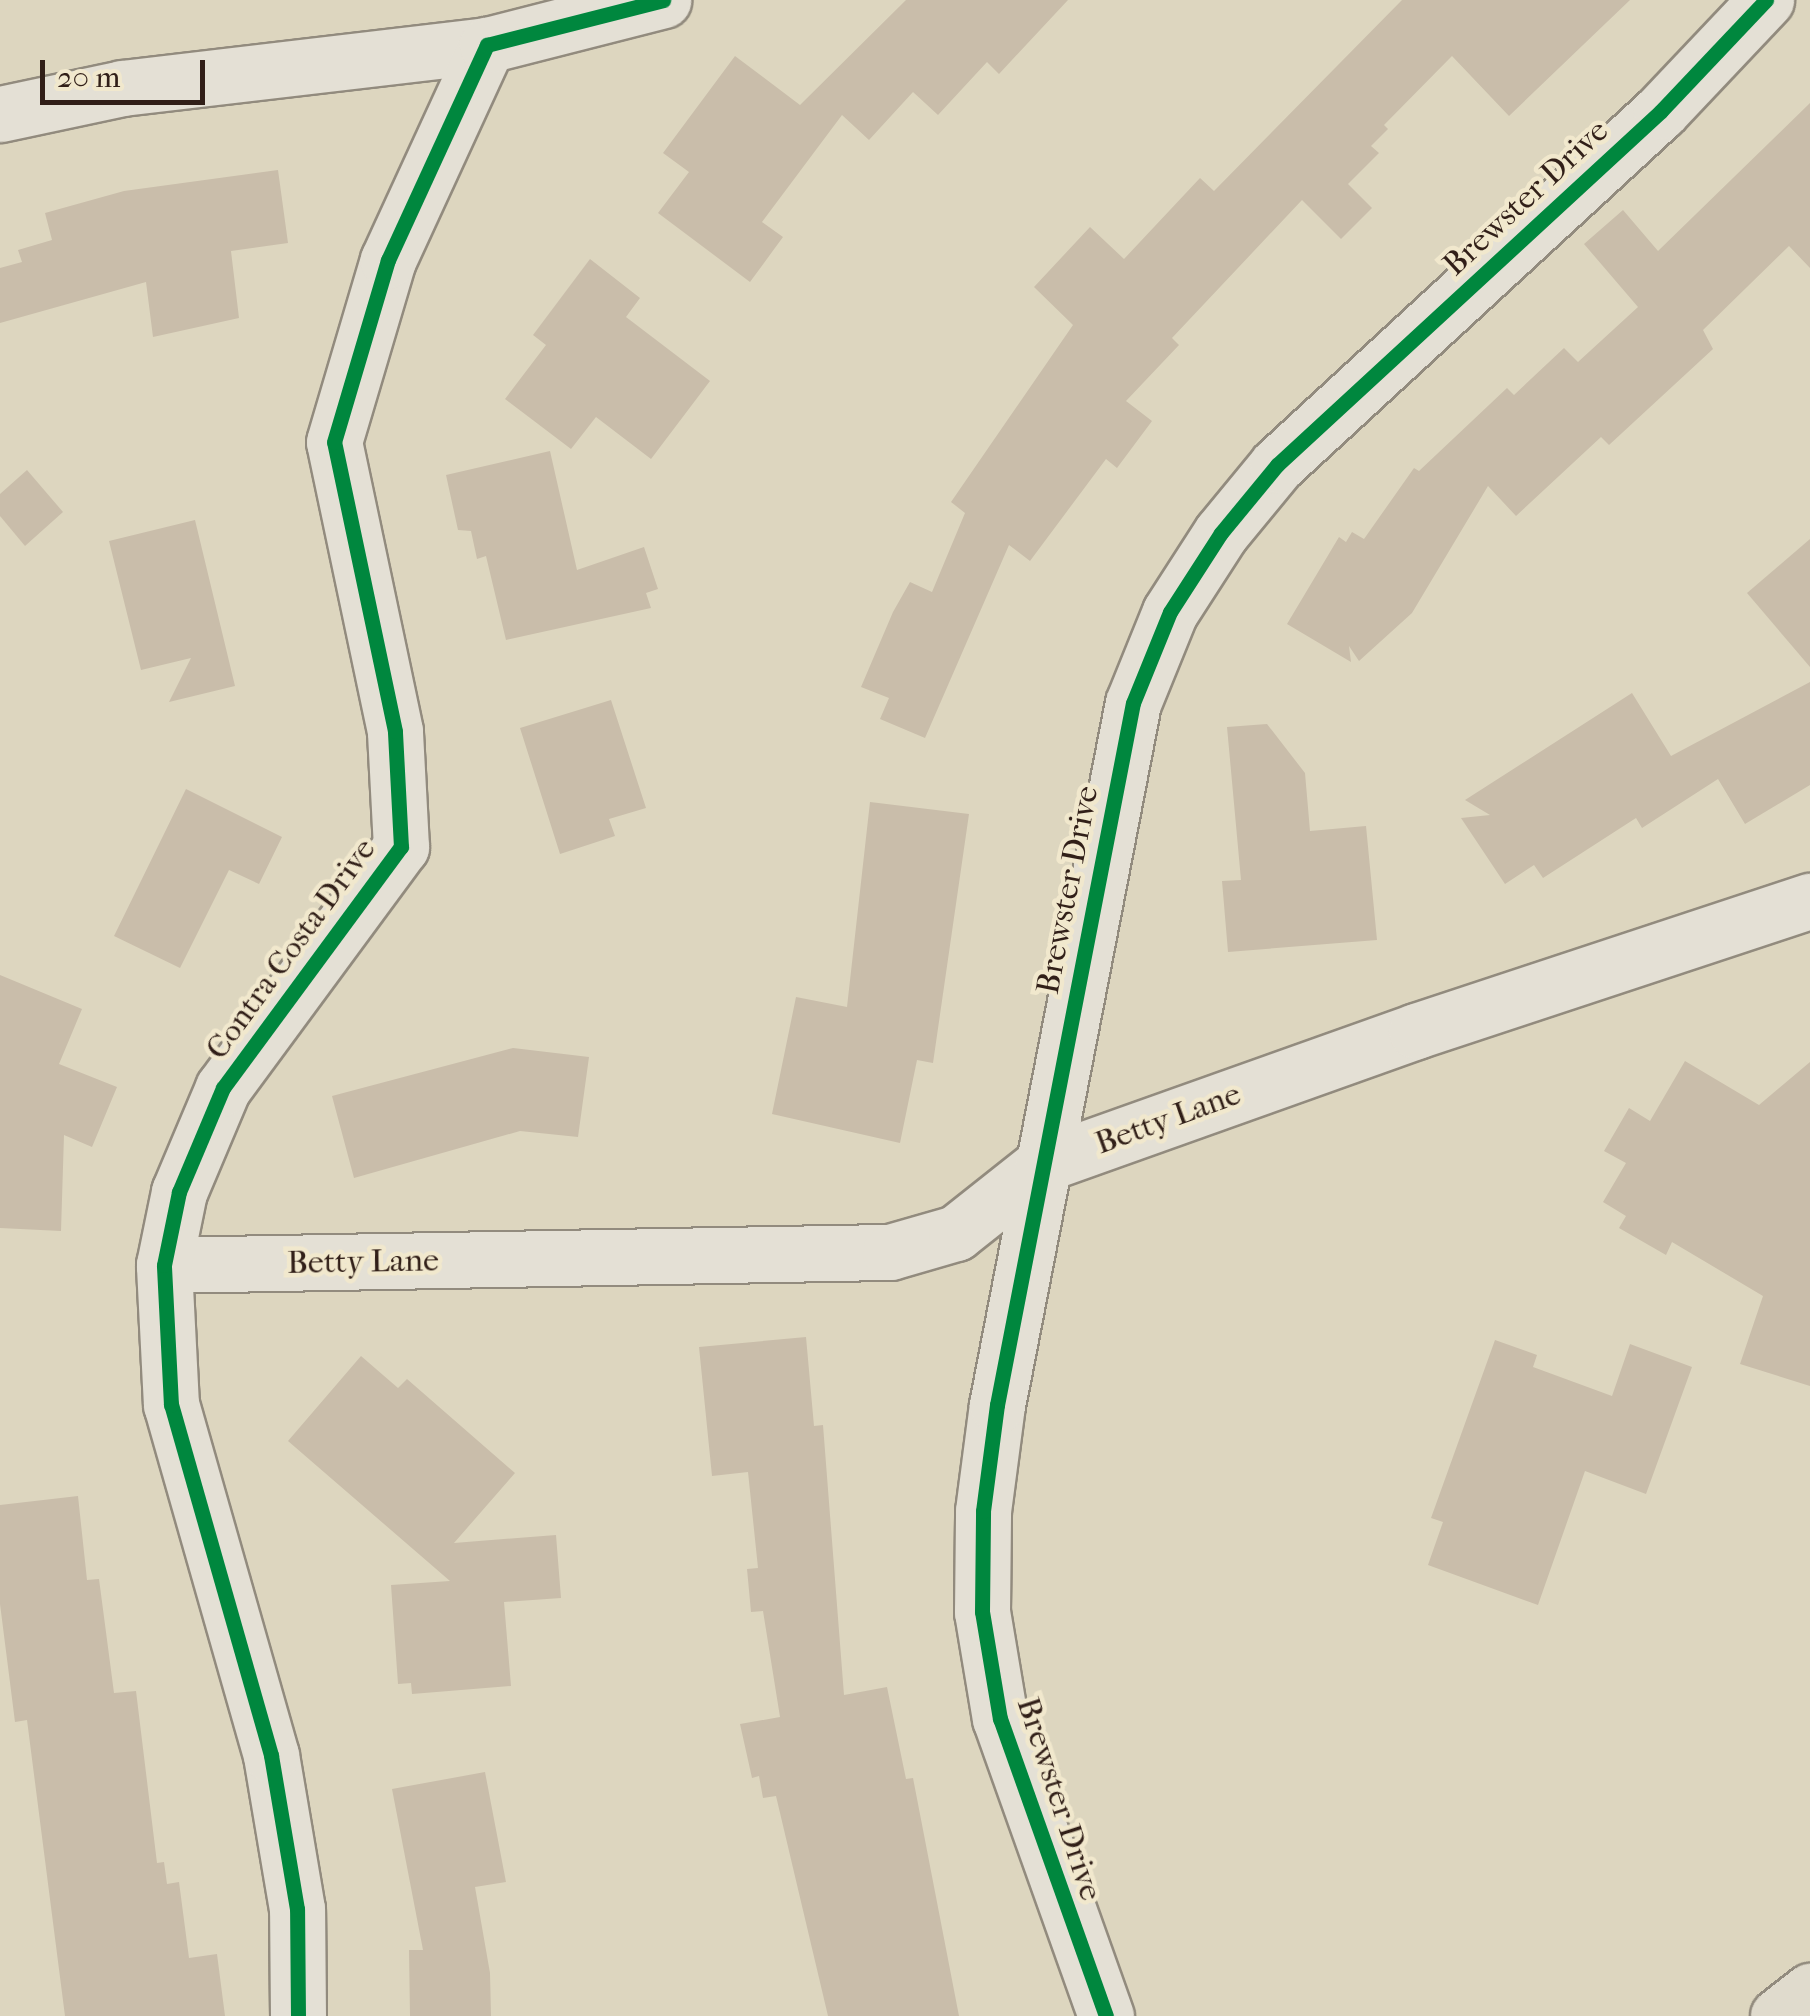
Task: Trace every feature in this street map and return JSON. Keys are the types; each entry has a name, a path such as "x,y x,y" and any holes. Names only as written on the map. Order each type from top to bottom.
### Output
{"main road":[{"path":"1778,2016 1810,1990"}],"street":[{"path":"0,114 122,88 487,45 663,0"},
{"name":"Brewster Drive","path":"1106,2016 1000,1719 982,1612 984,1511 997,1405 1134,703 1170,612 1278,464 1662,111 1766,0"},
{"name":"Contra Costa Drive","path":"298,2016 297,1909 271,1755 171,1405 164,1265 179,1192 223,1088 401,847 395,730 334,442 388,260 487,45"},
{"name":"Betty Lane","path":"164,1265 890,1252 956,1233 1043,1164 1416,1031 1810,901"}],"building":[{"path":"906,0 1068,0 999,74 987,62 938,115 913,92 869,140 842,115 762,222 783,237 750,282 658,213 689,172 663,153 735,56 800,105"},
{"path":"1402,0 1630,0 1509,116 1452,56 1384,125 1388,129 1371,146 1379,153 1348,184 1372,208 1341,239 1302,200 1172,338 1179,345 1126,401 1152,421 1117,468 1106,459 1030,561 1009,545 925,738 880,719 889,698 861,687 893,612 910,582 932,592 965,513 951,502 1073,325 1034,287 1090,227 1124,259 1200,178 1214,191"},
{"path":"1810,103 1810,268 1789,246 1703,330 1713,349 1609,445 1601,437 1516,516 1488,486 1412,613 1359,661 1349,646 1351,662 1287,624 1339,537 1346,542 1352,532 1364,539 1414,468 1419,471 1507,388 1514,395 1564,348 1578,362 1638,307 1584,244 1623,210 1658,251"},
{"path":"278,170 288,243 231,251 239,318 153,337 146,282 0,323 0,268 22,262 18,250 52,240 45,213 124,191"},
{"path":"590,259 640,298 626,317 710,381 651,459 596,417 571,449 505,399 546,345 533,335"},
{"path":"550,451 577,570 644,547 658,589 646,593 651,608 506,640 486,556 477,559 471,531 458,530 446,475"},
{"path":"27,470 63,512 25,546 0,516 0,494"},
{"path":"195,520 235,686 169,702 191,658 141,670 109,541"},
{"path":"1810,539 1810,667 1747,593"},
{"path":"1810,682 1810,785 1745,824 1718,779 1642,828 1636,818 1543,878 1534,865 1505,884 1461,818 1490,815 1465,800 1632,693 1671,756"},
{"path":"611,700 646,808 609,819 615,836 560,854 520,728"},
{"path":"1267,724 1305,773 1310,831 1366,826 1377,940 1228,952 1222,881 1241,880 1227,727"},
{"path":"186,789 282,837 259,884 229,870 180,968 114,936"},
{"path":"870,802 969,814 933,1063 917,1060 900,1143 772,1114 796,997 847,1007"},
{"path":"0,975 82,1009 59,1064 117,1087 92,1147 64,1135 61,1231 0,1228"},
{"path":"513,1048 589,1057 578,1137 520,1131 354,1178 332,1096"},
{"path":"1685,1061 1759,1105 1810,1062 1810,1386 1740,1364 1763,1296 1672,1242 1666,1255 1619,1228 1626,1216 1603,1202 1626,1163 1604,1151 1629,1108 1650,1121"},
{"path":"806,1337 814,1426 823,1425 844,1695 887,1687 906,1779 913,1778 959,2016 828,2016 776,1796 763,1798 759,1776 752,1778 740,1724 780,1717 763,1611 751,1612 747,1569 758,1568 748,1472 712,1476 699,1347"},
{"path":"1495,1340 1537,1355 1533,1367 1612,1396 1630,1344 1692,1367 1646,1494 1585,1471 1538,1605 1428,1565 1443,1522 1431,1518"},
{"path":"361,1356 398,1388 407,1379 515,1473 454,1543 556,1535 561,1598 504,1602 511,1686 412,1694 411,1683 398,1684 391,1585 450,1581 288,1441"},
{"path":"78,1496 87,1580 99,1579 114,1693 136,1691 157,1863 164,1862 167,1884 179,1882 189,1958 217,1954 225,2016 65,2016 27,1720 15,1722 0,1604 0,1505"},
{"path":"485,1772 506,1882 475,1887 490,1973 491,2016 410,2016 409,1950 423,1950 392,1789"}],"cycle path":[{"path":"298,2016 297,1909 271,1755 171,1405 164,1265 179,1192 223,1088 401,847 395,731 334,442 388,260 487,45 663,0"},
{"path":"1106,2016 1000,1719 982,1612 983,1511 997,1405 1133,703 1170,612 1221,533 1277,465 1661,111 1766,0"}]}
